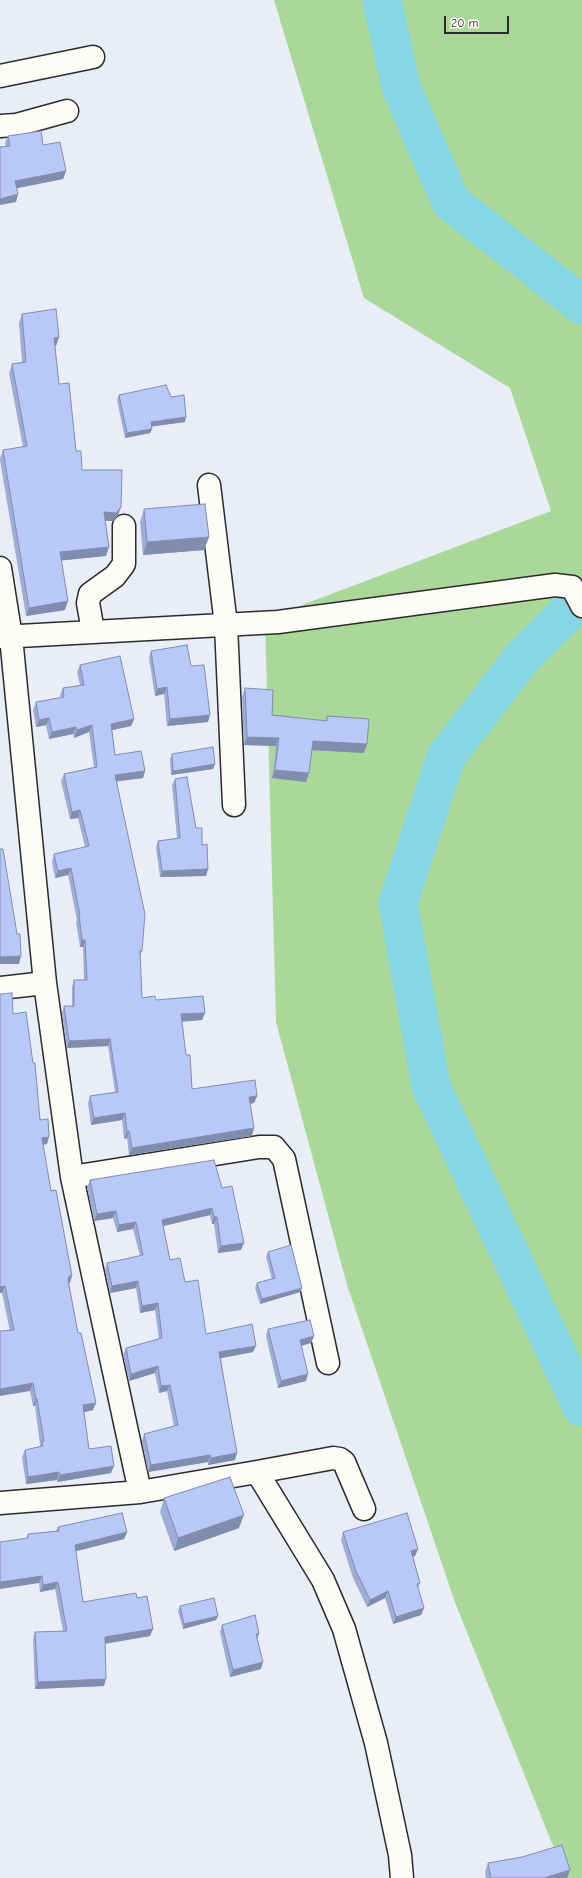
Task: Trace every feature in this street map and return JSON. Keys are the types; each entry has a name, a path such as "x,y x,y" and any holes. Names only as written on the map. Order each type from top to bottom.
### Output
{"street":[{"path":"0,76 93,57"},
{"path":"0,126 16,125 67,111"},
{"path":"209,485 226,625 234,805"},
{"path":"93,631 88,603 90,594 115,576 124,564 124,526"},
{"path":"0,568 6,637 44,983 72,1177 140,1492"},
{"path":"6,637 93,631 278,622 555,584 572,587 582,606"},
{"path":"0,988 44,983"},
{"path":"72,1177 260,1147 274,1147 284,1158 328,1363"},
{"path":"0,1502 140,1492 333,1458 340,1459 344,1462 364,1509"},
{"path":"257,1472 323,1580 344,1628 376,1743 400,1855 402,1878"}],"green space":[{"path":"274,0 582,0 582,1878 566,1878 456,1605 347,1285 276,1022 265,619 551,511 510,388 364,298"}],"building":[{"path":"41,131 43,145 60,142 66,171 15,181 18,194 0,199 0,147 10,146 8,136"},
{"path":"56,309 59,337 54,338 59,384 69,383 76,451 81,451 82,470 122,470 121,507 116,513 104,512 109,547 60,552 68,601 29,608 3,450 27,446 12,364 26,362 22,314"},
{"path":"166,385 171,397 184,395 186,417 151,422 152,429 127,433 119,395"},
{"path":"205,504 209,537 147,542 144,509"},
{"path":"187,645 191,666 204,665 210,715 170,719 167,687 157,689 151,651"},
{"path":"120,656 134,719 111,724 115,755 141,751 145,771 115,775 145,914 142,951 140,951 142,998 155,996 156,1000 203,996 205,1013 181,1014 186,1055 190,1055 192,1089 255,1080 257,1096 249,1097 254,1128 132,1148 129,1131 127,1132 125,1113 94,1118 90,1096 118,1092 110,1039 69,1041 64,1006 74,1006 74,980 87,980 85,940 82,940 80,915 71,868 58,871 54,854 89,846 80,810 72,812 64,774 97,767 92,725 77,730 76,727 52,732 49,718 39,720 36,702 64,697 63,688 84,685 80,665"},
{"path":"245,688 273,690 272,715 327,721 327,716 369,719 367,744 313,741 309,773 275,770 279,738 247,737"},
{"path":"213,747 215,764 173,771 172,754"},
{"path":"187,777 196,828 202,828 202,845 207,844 208,869 162,871 158,841 180,838 175,779"},
{"path":"0,849 3,849 17,934 20,934 21,956 0,957"},
{"path":"12,993 13,1014 26,1012 33,1063 35,1063 40,1120 48,1119 49,1137 42,1138 51,1191 56,1190 72,1276 69,1276 68,1280 78,1333 81,1333 96,1403 83,1405 89,1449 111,1446 114,1466 60,1475 59,1472 28,1477 25,1450 43,1446 42,1442 44,1441 33,1383 0,1389 0,1331 14,1330 5,1286 0,1287 0,994"},
{"path":"214,1160 222,1188 232,1186 244,1243 221,1246 217,1217 214,1217 212,1208 162,1220 170,1260 180,1258 185,1282 198,1280 206,1334 252,1324 256,1346 219,1352 237,1453 211,1458 210,1455 151,1465 144,1434 178,1425 170,1385 161,1386 158,1366 131,1374 126,1348 162,1338 158,1303 142,1306 138,1281 112,1286 107,1263 143,1255 136,1222 119,1225 116,1211 97,1214 90,1180"},
{"path":"291,1245 302,1288 262,1299 257,1283 275,1278 268,1252"},
{"path":"310,1320 314,1336 300,1340 308,1374 281,1381 268,1329"},
{"path":"230,1477 244,1515 178,1538 164,1498"},
{"path":"122,1513 127,1532 75,1545 83,1602 136,1593 137,1598 147,1596 153,1629 105,1637 106,1679 38,1682 35,1632 67,1631 58,1582 43,1585 42,1576 0,1582 0,1542 28,1538 28,1534 59,1531 58,1527"},
{"path":"407,1513 418,1549 411,1551 420,1583 417,1584 424,1608 396,1617 388,1591 370,1600 356,1571 343,1532"},
{"path":"214,1598 218,1616 184,1624 180,1606"},
{"path":"255,1615 259,1633 256,1634 263,1662 233,1670 222,1625"},
{"path":"562,1845 570,1870 544,1878 491,1878 488,1863 522,1857"}],"waterway":[{"path":"382,0 401,87 451,202 582,305"},
{"path":"582,598 522,658 446,757 398,903 431,1086 582,1407"}]}
